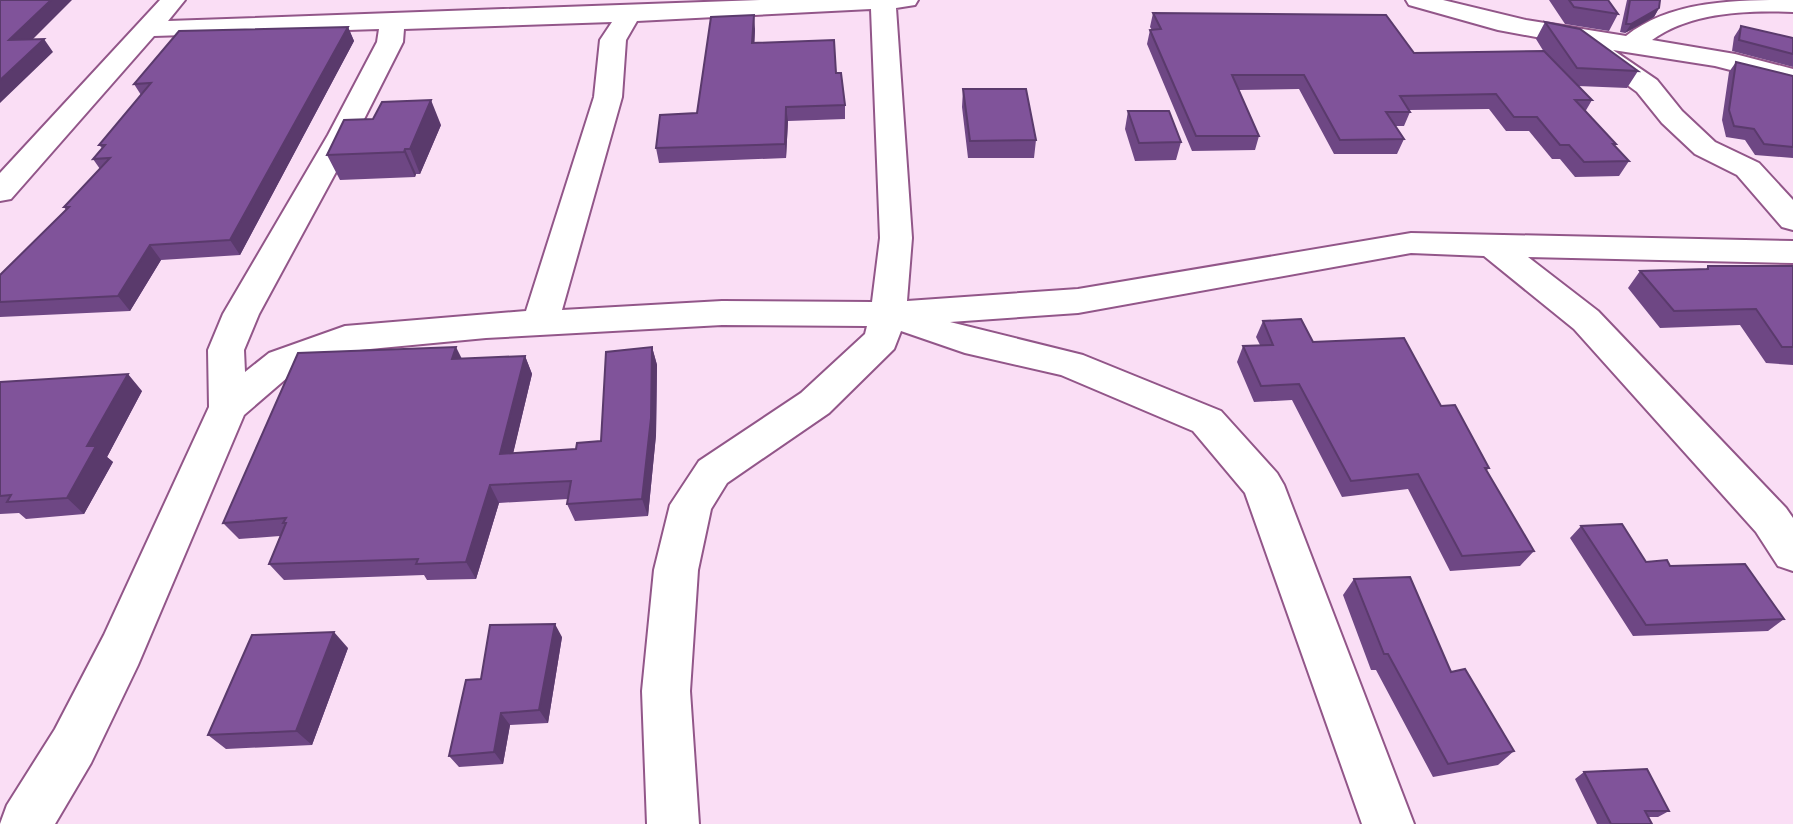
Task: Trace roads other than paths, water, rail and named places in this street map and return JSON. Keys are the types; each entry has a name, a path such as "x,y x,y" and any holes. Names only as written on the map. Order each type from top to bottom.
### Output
{"street":[{"path":"0,192 173,0"},
{"path":"1418,0 1443,8 1574,36 1719,57 1793,78"},
{"path":"148,29 389,22 528,8 629,14 895,1 896,238 888,314 881,340 815,403 713,472 691,505 676,569 666,691 673,824"},
{"path":"1631,44 1654,26 1700,12 1746,4 1793,5"},
{"path":"540,323 608,97 613,40 629,14"},
{"path":"26,824 73,746 121,650 228,407 226,351 241,314 390,43 392,32 389,22"},
{"path":"1574,36 1618,63 1647,86 1672,117 1705,148 1748,169 1793,220"},
{"path":"228,407 282,362 345,339 540,323 722,313 888,314 1078,301 1411,243 1793,253"},
{"path":"1492,246 1586,320 1786,530"},
{"path":"888,314 965,340 1070,364 1207,421 1263,485 1388,824"}]}
